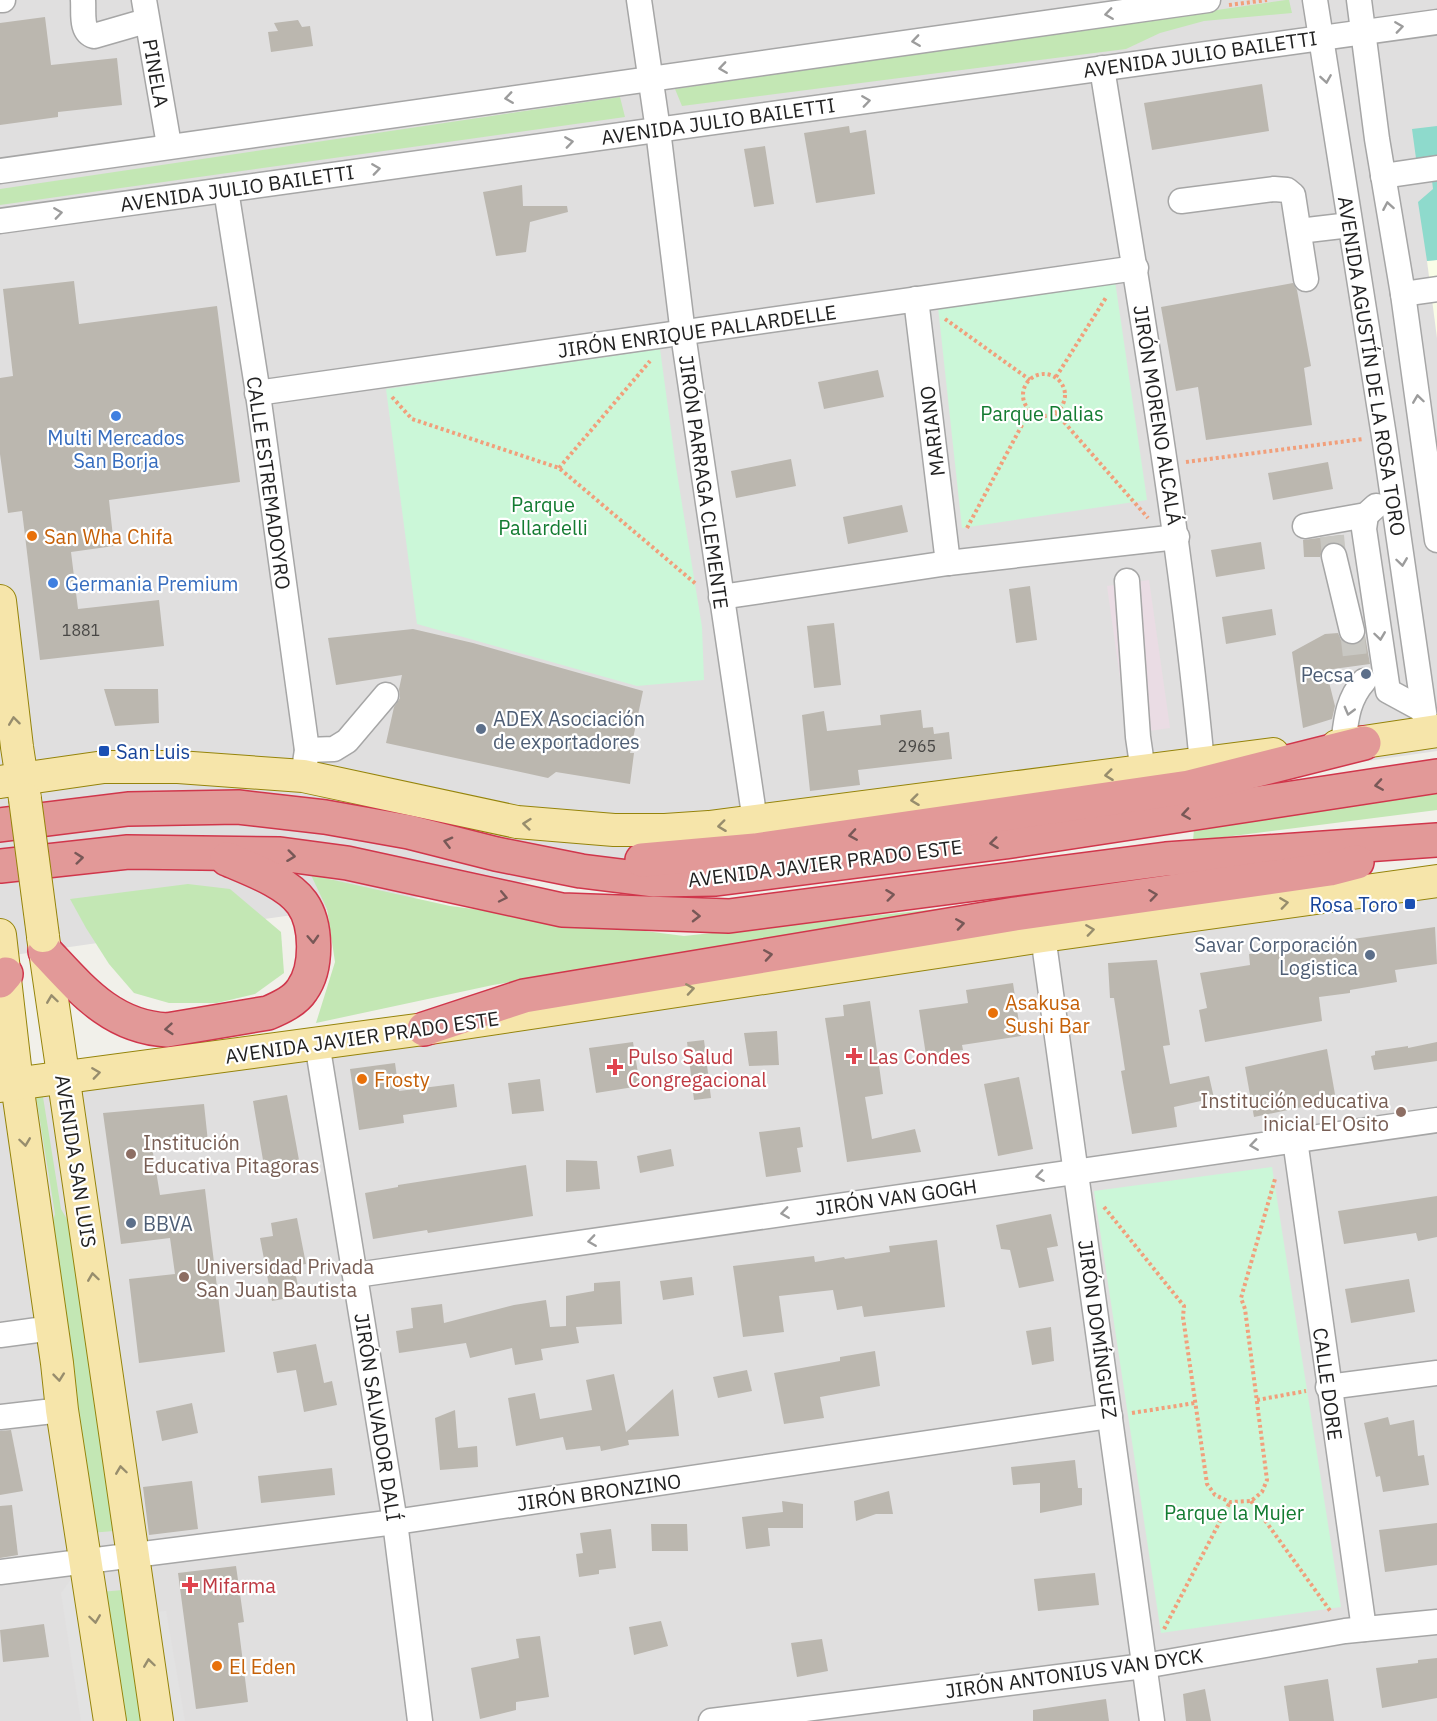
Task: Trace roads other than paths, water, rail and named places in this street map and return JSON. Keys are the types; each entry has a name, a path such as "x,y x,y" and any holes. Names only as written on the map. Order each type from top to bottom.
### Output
{"highway":[{"path":"496,854 560,861 648,860 755,850 1189,787 1354,744"},
{"name":"AVENIDA JAVIER PRADO ESTE","path":"0,825 128,808 238,807 325,817 409,832 580,872 653,880 716,879 1005,842 1437,776"},
{"path":"424,1029 524,996 1015,915 1330,869 1437,841"},
{"name":"AVENIDA JAVIER PRADO ESTE","path":"0,866 128,852 280,854 347,863 562,910 729,916 1166,859 1437,841"},
{"path":"44,943 90,999 120,1018 151,1029 167,1030 268,1012 282,1007 302,991 310,972 314,952 312,924 301,902 272,879 212,853"}],"main road":[{"name":"AVENIDA SAN LUIS","path":"0,601 16,787 44,943 157,1721"},
{"path":"16,787 104,767 305,763 517,822 614,830 665,830 755,821 1354,744 1429,724"},
{"name":"AVENIDA JAVIER PRADO ESTE","path":"9,1085 424,1029 1043,936 1437,881"},
{"path":"2,958 9,1085 52,1328 62,1410 110,1721"}],"street":[{"path":"83,0 85,30 94,36 145,10"},
{"name":"JIRÓN PARRAGA CLEMENTE","path":"639,0 658,130 677,335 721,597 755,821"},
{"path":"0,171 1208,0"},
{"name":"AVENIDA AGUSTÍN DE LA ROSA TORO","path":"1315,0 1429,724"},
{"name":"AVENIDA AGUSTÍN DE LA ROSA TORO","path":"1359,0 1383,176 1403,294 1436,524"},
{"name":"PINELA","path":"145,10 169,146"},
{"name":"AVENIDA JULIO BAILETTI","path":"0,221 1437,22"},
{"name":"JIRÓN MORENO ALCALÁ","path":"1102,68 1129,269 1166,465 1171,537 1202,763"},
{"path":"1383,176 1437,168"},
{"path":"1181,201 1274,189 1287,190 1293,195 1306,279"},
{"name":"CALLE ESTREMADOYRO","path":"226,190 257,393 305,763"},
{"path":"1299,231 1350,225"},
{"name":"JIRÓN ENRIQUE PALLARDELLE","path":"257,393 1129,269"},
{"path":"1403,294 1437,289"},
{"name":"MARIANO","path":"916,299 948,563"},
{"path":"1385,444 1424,445"},
{"path":"1333,538 1392,493"},
{"path":"1366,515 1364,529 1388,691"},
{"path":"1397,523 1436,524"},
{"path":"1305,526 1333,538"},
{"path":"721,597 948,563 1171,537"},
{"path":"1333,538 1352,631"},
{"path":"1127,581 1138,737 1143,771"},
{"path":"1354,744 1347,712 1360,674 1388,691 1429,724"},
{"path":"305,763 348,741 386,695"},
{"name":"JIRÓN DOMÍNGUEZ","path":"1043,936 1152,1721"},
{"name":"JIRÓN SALVADOR DALÍ","path":"317,1043 395,1522 420,1721"},
{"name":"JIRÓN VAN GOGH","path":"356,1275 1437,1120"},
{"name":"CALLE DORE","path":"1291,1140 1328,1388 1354,1630"},
{"path":"0,1335 52,1328"},
{"path":"1328,1388 1437,1372"},
{"path":"0,1417 62,1410"},
{"name":"JIRÓN BRONZINO","path":"0,1572 395,1522 1110,1416"},
{"name":"JIRÓN ANTONIUS VAN DYCK","path":"711,1721 1144,1666 1354,1630 1437,1622"}],"tunnel":[{"path":"1332,536 1334,556"},
{"path":"1352,631 1356,666"}],"place":[{"name":"Multi Mercados San Borja","path":"116,416"},
{"name":"San Wha Chifa","path":"32,536"},
{"name":"Germania Premium","path":"53,583"},
{"name":"Pecsa","path":"1366,674"},
{"name":"ADEX Asociación de exportadores","path":"481,729"},
{"name":"San Luis","path":"104,751"},
{"name":"Rosa Toro","path":"1410,904"},
{"name":"Savar Corporación Logistica","path":"1370,955"},
{"name":"Asakusa Sushi Bar","path":"993,1013"},
{"name":"Las Condes","path":"854,1056"},
{"name":"Pulso Salud Congregacional","path":"615,1067"},
{"name":"Frosty","path":"362,1079"},
{"name":"Institución educativa inicial El Osito","path":"1401,1112"},
{"name":"Institución Educativa Pitagoras","path":"131,1154"},
{"name":"BBVA","path":"131,1223"},
{"name":"Universidad Privada San Juan Bautista","path":"184,1277"},
{"name":"Mifarma","path":"190,1585"},
{"name":"El Eden","path":"217,1666"}],"park label":[{"name":"Parque Dalias","path":"1042,413"},
{"name":"Parque Pallardelli","path":"543,516"},
{"name":"Parque la Mujer","path":"1234,1512"}]}
